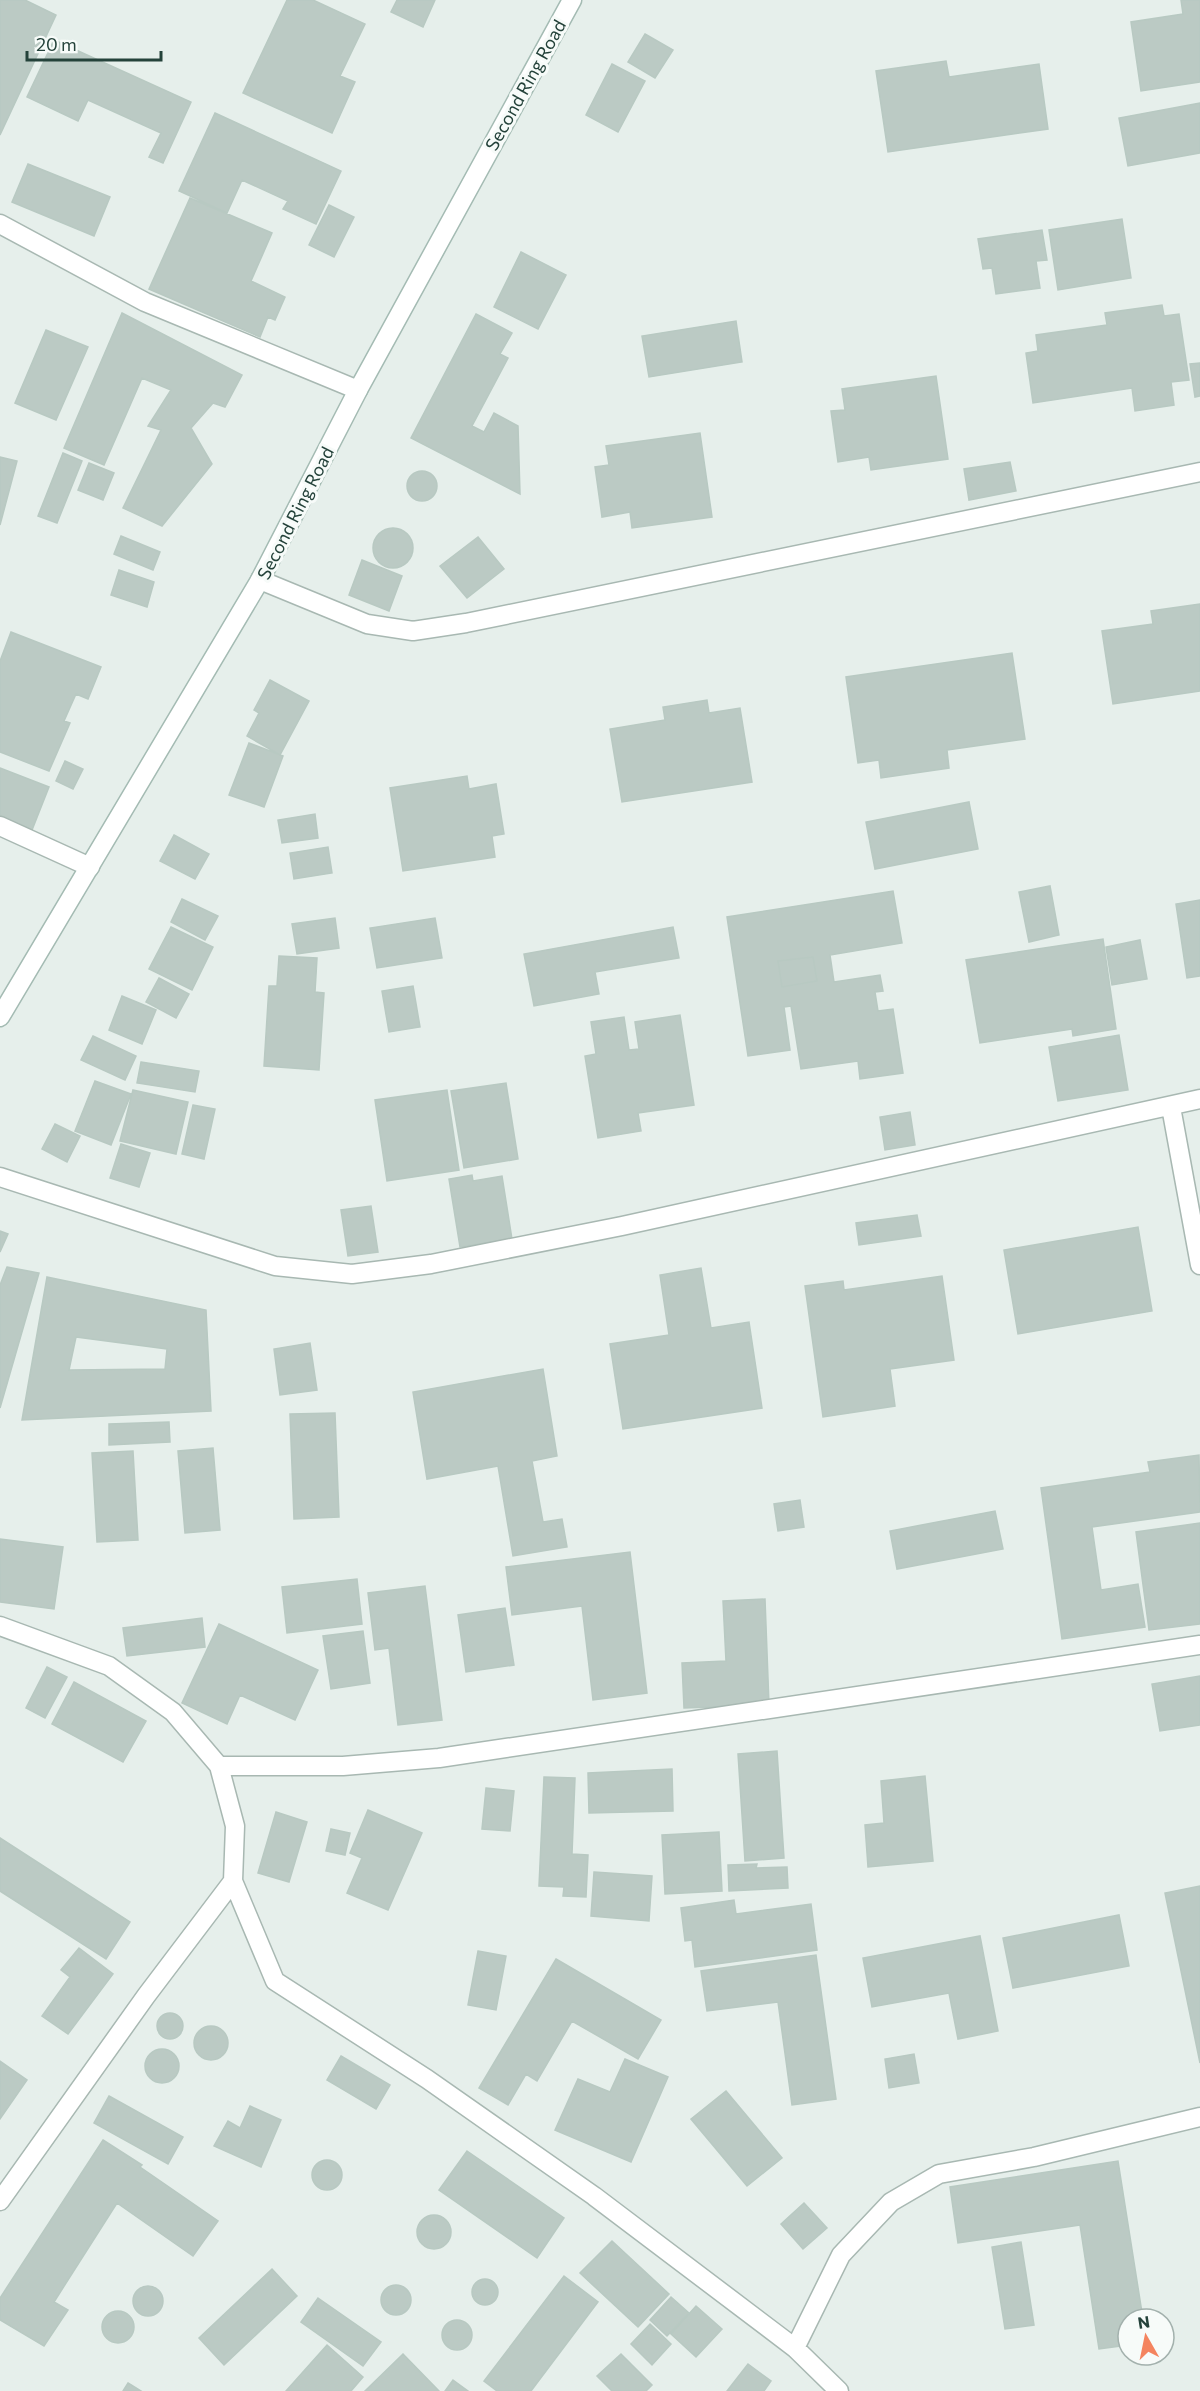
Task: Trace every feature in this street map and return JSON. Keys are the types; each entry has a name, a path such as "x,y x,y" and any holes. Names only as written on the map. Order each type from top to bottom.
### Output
{"street":[{"name":"Second Ring Road","path":"0,1017 261,580 358,390 572,0"},
{"path":"0,224 145,302 358,390"},
{"path":"261,580 367,624 413,631 466,623 1200,472"},
{"path":"0,826 90,867"},
{"path":"0,1177 275,1266 352,1274 431,1264 622,1226 1200,1099"},
{"path":"1171,1107 1200,1266"},
{"path":"0,1626 109,1666 173,1712 219,1766 235,1826 233,1881 275,1981 427,2079 584,2189 795,2348 838,2391"},
{"path":"219,1766 343,1766 439,1758 1200,1646"},
{"path":"0,2201 146,1996 233,1881"},
{"path":"795,2348 841,2255 891,2202 939,2174 1034,2157 1200,2117"}],"building":[{"path":"0,0 25,0 56,15 0,135"},
{"path":"287,0 313,0 365,24 340,76 355,82 332,133 243,93"},
{"path":"397,0 435,0 423,27 391,12"},
{"path":"1181,0 1200,0 1200,82 1141,91 1131,22 1183,14"},
{"path":"645,34 673,50 655,78 628,62"},
{"path":"54,40 191,102 163,163 149,157 161,133 88,100 78,121 27,97"},
{"path":"946,61 949,77 1039,64 1048,129 888,152 876,71"},
{"path":"612,64 645,81 618,132 586,115"},
{"path":"1200,103 1200,153 1128,166 1119,118"},
{"path":"215,113 341,171 316,224 283,209 288,201 242,180 227,213 179,191"},
{"path":"28,164 110,197 94,236 12,202"},
{"path":"190,198 272,233 251,281 285,297 275,320 268,317 260,337 149,289"},
{"path":"329,205 354,217 334,257 309,245"},
{"path":"1122,219 1131,278 1058,290 1049,230"},
{"path":"1042,230 1047,260 1036,261 1040,288 996,294 992,268 983,269 978,239"},
{"path":"521,252 566,275 538,329 494,307"},
{"path":"1162,305 1164,316 1179,314 1189,380 1171,382 1174,405 1135,411 1132,388 1033,403 1026,353 1038,351 1036,335 1107,325 1105,313"},
{"path":"122,313 242,375 225,407 213,403 191,428 212,464 162,526 123,508 161,430 148,426 171,390 142,378 104,465 64,448"},
{"path":"476,314 512,333 500,354 508,358 472,426 484,432 494,413 518,426 520,494 411,438"},
{"path":"736,321 742,362 649,377 642,336"},
{"path":"46,330 88,347 56,420 15,403"},
{"path":"1200,363 1200,396 1195,397 1190,364"},
{"path":"936,376 948,459 871,470 869,457 838,462 831,411 845,410 842,389"},
{"path":"700,433 712,517 632,528 630,512 602,517 595,467 609,465 606,446"},
{"path":"63,453 82,461 57,523 38,516"},
{"path":"0,457 17,461 0,525"},
{"path":"1010,462 1016,491 969,500 964,469"},
{"path":"89,463 114,473 103,500 78,490"},
{"path":"422,471 433,475 437,486 433,497 422,501 411,497 407,486 411,475"},
{"path":"393,528 407,534 413,548 407,562 393,568 379,562 373,548 379,534"},
{"path":"121,536 160,552 153,570 114,554"},
{"path":"478,537 504,569 467,598 440,566"},
{"path":"362,560 402,576 389,611 349,595"},
{"path":"119,570 154,582 147,607 111,595"},
{"path":"1200,604 1200,691 1113,704 1102,631 1153,624 1151,611"},
{"path":"11,632 101,667 88,699 76,694 64,721 70,723 49,771 0,752 0,661"},
{"path":"1012,653 1025,739 947,750 949,768 881,778 879,760 858,763 846,677"},
{"path":"270,680 309,701 280,755 247,736 259,713 254,710"},
{"path":"707,700 709,713 740,708 752,782 622,802 610,729 665,720 663,707"},
{"path":"249,743 283,756 264,807 229,795"},
{"path":"65,761 83,769 73,789 56,781"},
{"path":"0,768 49,787 32,830 0,818"},
{"path":"467,776 469,789 496,784 504,834 492,836 495,857 403,871 390,788"},
{"path":"969,802 978,849 875,869 866,822"},
{"path":"315,814 318,838 282,843 278,820"},
{"path":"174,835 209,854 195,879 160,861"},
{"path":"328,847 332,873 294,879 290,853"},
{"path":"1050,886 1059,935 1029,942 1019,892"},
{"path":"893,891 902,943 830,955 834,982 880,975 883,991 875,992 878,1011 893,1009 903,1073 860,1079 858,1061 801,1069 791,1006 784,1007 790,1050 748,1056 727,917","holes":["813,957 817,981 782,987 778,961"]},
{"path":"182,899 218,916 205,940 171,922"},
{"path":"1200,900 1200,976 1187,978 1176,904"},
{"path":"335,918 339,948 297,954 292,924"},
{"path":"435,918 442,958 377,968 370,928"},
{"path":"171,927 213,947 192,990 149,969"},
{"path":"673,927 679,958 595,972 599,994 534,1006 524,954"},
{"path":"1103,939 1116,1029 1073,1036 1072,1029 980,1043 966,960"},
{"path":"1140,940 1147,979 1112,985 1106,947"},
{"path":"279,956 317,958 315,992 324,993 319,1070 264,1066 269,986 277,986"},
{"path":"813,957 817,981 782,987 778,961"},
{"path":"159,978 189,994 176,1018 146,1002"},
{"path":"413,986 420,1027 389,1032 382,991"},
{"path":"122,996 156,1010 142,1044 109,1030"},
{"path":"680,1015 694,1105 638,1113 641,1131 598,1138 585,1056 596,1054 591,1022 624,1017 629,1050 639,1049 635,1022"},
{"path":"1119,1035 1128,1090 1058,1101 1049,1047"},
{"path":"93,1036 136,1056 125,1080 81,1060"},
{"path":"141,1062 199,1071 195,1092 137,1083"},
{"path":"95,1081 131,1094 111,1145 75,1131"},
{"path":"506,1083 518,1159 464,1168 451,1091"},
{"path":"133,1090 188,1102 176,1154 120,1141"},
{"path":"447,1090 459,1170 387,1181 375,1100"},
{"path":"193,1105 215,1109 204,1159 182,1154"},
{"path":"910,1112 915,1145 885,1150 880,1117"},
{"path":"55,1124 80,1136 67,1162 42,1149"},
{"path":"121,1144 150,1153 139,1187 110,1178"},
{"path":"472,1175 473,1181 502,1176 512,1239 460,1247 449,1179"},
{"path":"371,1206 378,1252 348,1256 341,1210"},
{"path":"917,1215 921,1236 859,1245 856,1223"},
{"path":"1138,1227 1152,1311 1018,1334 1004,1250"},
{"path":"0,1231 8,1234 0,1252"},
{"path":"7,1267 39,1273 0,1408 0,1285"},
{"path":"701,1268 711,1328 749,1322 762,1408 623,1429 610,1344 669,1335 660,1275"},
{"path":"942,1276 954,1360 890,1369 895,1406 823,1417 805,1286 843,1281 844,1290"},
{"path":"47,1277 206,1310 211,1411 22,1420","holes":["76,1337 167,1349 165,1369 69,1370"]},
{"path":"310,1343 317,1390 280,1395 274,1349"},
{"path":"543,1369 557,1456 532,1461 543,1522 562,1519 567,1547 513,1556 498,1466 427,1479 413,1392"},
{"path":"335,1413 339,1517 294,1519 290,1414"},
{"path":"169,1422 170,1442 109,1445 109,1424"},
{"path":"213,1448 220,1530 185,1533 178,1451"},
{"path":"133,1451 138,1540 97,1542 92,1453"},
{"path":"1199,1455 1200,1512 1092,1527 1101,1590 1138,1584 1145,1627 1062,1639 1041,1488 1150,1472 1148,1462"},
{"path":"800,1500 804,1527 778,1531 774,1504"},
{"path":"995,1511 1003,1549 897,1569 890,1531"},
{"path":"1200,1523 1200,1624 1149,1630 1136,1532"},
{"path":"0,1539 63,1547 54,1609 0,1602"},
{"path":"630,1552 647,1693 593,1700 582,1606 512,1615 506,1567"},
{"path":"357,1579 362,1624 287,1633 282,1587"},
{"path":"425,1586 442,1720 398,1725 389,1648 375,1650 368,1593"},
{"path":"765,1599 769,1705 684,1708 682,1663 726,1661 723,1601"},
{"path":"505,1608 514,1665 466,1672 458,1615"},
{"path":"202,1618 205,1647 127,1656 123,1628"},
{"path":"219,1624 318,1670 295,1720 240,1695 227,1724 182,1703"},
{"path":"363,1631 370,1683 331,1689 323,1636"},
{"path":"47,1667 67,1677 45,1718 26,1708"},
{"path":"1200,1676 1200,1725 1160,1731 1152,1684"},
{"path":"74,1682 146,1721 123,1762 52,1724"},
{"path":"777,1751 784,1858 745,1861 738,1754"},
{"path":"672,1769 673,1811 589,1813 588,1773"},
{"path":"925,1776 933,1861 868,1867 865,1825 884,1823 881,1781"},
{"path":"544,1777 575,1778 572,1854 588,1855 586,1897 563,1896 564,1887 539,1886"},
{"path":"486,1788 514,1791 510,1831 482,1829"},
{"path":"368,1810 422,1833 388,1910 347,1893 362,1858 350,1853"},
{"path":"276,1812 307,1822 289,1882 258,1873"},
{"path":"331,1829 350,1833 345,1855 326,1851"},
{"path":"719,1832 722,1891 665,1894 662,1835"},
{"path":"0,1838 130,1922 106,1959 0,1891"},
{"path":"757,1864 756,1868 787,1867 788,1888 729,1891 728,1865"},
{"path":"594,1872 652,1876 649,1921 591,1916"},
{"path":"1200,1886 1200,2063 1165,1893"},
{"path":"734,1900 736,1914 811,1904 817,1950 695,1967 692,1940 685,1941 681,1908"},
{"path":"1119,1915 1129,1966 1013,1988 1003,1938"},
{"path":"980,1936 998,2031 958,2039 949,1993 872,2007 863,1958"},
{"path":"79,1948 113,1974 68,2034 42,2016 70,1977 61,1970"},
{"path":"478,1951 506,1956 496,2010 468,2005"},
{"path":"816,1955 836,2099 792,2105 778,2002 707,2011 701,1971"},
{"path":"556,1959 661,2020 638,2059 572,2021 537,2081 526,2074 508,2105 479,2088"},
{"path":"170,2013 179,2017 183,2026 179,2035 170,2039 161,2035 157,2026 161,2017"},
{"path":"211,2026 223,2031 228,2043 223,2055 211,2060 199,2055 194,2043 199,2031"},
{"path":"162,2049 174,2054 179,2066 174,2078 162,2083 150,2078 145,2066 150,2054"},
{"path":"914,2054 919,2083 889,2088 885,2059"},
{"path":"341,2056 390,2085 376,2109 327,2080"},
{"path":"625,2059 668,2077 631,2162 555,2130 578,2079 610,2092"},
{"path":"0,2061 27,2080 0,2119"},
{"path":"726,2091 782,2158 747,2186 691,2119"},
{"path":"109,2096 183,2137 168,2164 94,2123"},
{"path":"250,2106 281,2120 261,2167 214,2146 228,2121 240,2128"},
{"path":"103,2140 142,2165 140,2167 218,2221 193,2256 117,2203 54,2302 68,2310 44,2346 0,2320 0,2298"},
{"path":"467,2151 564,2218 537,2258 439,2190"},
{"path":"327,2160 338,2164 342,2175 338,2186 327,2190 316,2186 312,2175 316,2164"},
{"path":"1118,2161 1141,2307 1116,2307 1116,2347 1099,2349 1080,2225 958,2243 950,2187"},
{"path":"804,2203 827,2228 803,2249 781,2224"},
{"path":"434,2215 446,2220 451,2232 446,2244 434,2249 422,2244 417,2232 422,2220"},
{"path":"612,2241 669,2294 638,2327 580,2273"},
{"path":"1021,2242 1034,2325 1005,2329 992,2247"},
{"path":"272,2269 297,2296 224,2365 199,2338"},
{"path":"564,2276 598,2302 531,2391 497,2391 484,2381"},
{"path":"485,2279 494,2283 498,2292 494,2301 485,2305 476,2301 472,2292 476,2283"},
{"path":"396,2285 407,2289 411,2300 407,2311 396,2315 385,2311 381,2300 385,2289"},
{"path":"148,2286 159,2290 163,2301 159,2312 148,2316 137,2312 133,2301 137,2290"},
{"path":"671,2297 689,2313 667,2336 650,2320"},
{"path":"318,2298 381,2342 363,2366 301,2322"},
{"path":"696,2306 722,2329 696,2357 671,2334"},
{"path":"118,2311 129,2316 134,2327 129,2338 118,2343 107,2338 102,2327 107,2316"},
{"path":"457,2320 468,2324 472,2335 468,2346 457,2350 446,2346 442,2335 446,2324"},
{"path":"650,2324 671,2344 652,2365 631,2344"},
{"path":"327,2345 363,2377 351,2391 286,2391"},
{"path":"403,2354 439,2391 365,2391"},
{"path":"621,2354 652,2385 646,2391 612,2391 597,2376"},
{"path":"748,2364 771,2381 764,2391 727,2391"},
{"path":"453,2380 468,2391 445,2391"},
{"path":"128,2383 141,2391 123,2391"}]}
